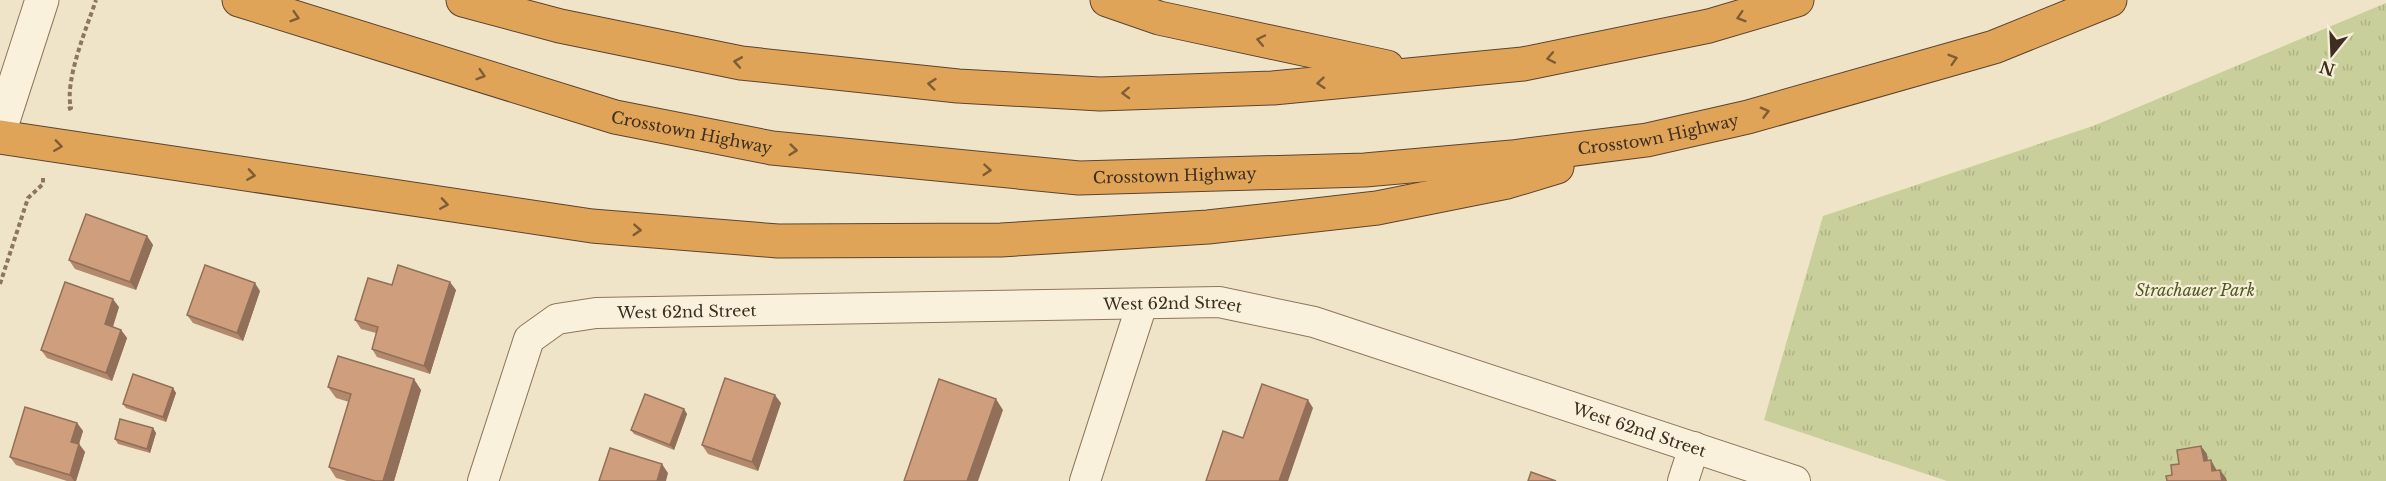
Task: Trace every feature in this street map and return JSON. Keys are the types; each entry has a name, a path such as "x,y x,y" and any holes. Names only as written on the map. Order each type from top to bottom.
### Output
{"highway":[{"name":"Crosstown Highway","path":"239,0 615,117 772,148 1079,178 1197,177 1365,170 1512,157 1647,140 1748,117 1994,47 2110,0"},
{"path":"463,0 560,26 741,63 958,86 1100,94 1273,87 1523,64 1709,26 1797,0"},
{"path":"1107,0 1159,18 1421,75"},
{"path":"0,137 592,226 777,241 1001,240 1208,227 1377,208 1507,182 1647,140"}],"street":[{"path":"0,130 42,0"},
{"name":"West 62nd Street","path":"483,481 529,339 557,319 596,313 1219,302 1314,322 1795,481"},
{"path":"1085,481 1142,304"},
{"path":"1683,481 1694,447"}],"path":[{"path":"62,113 71,108 68,97 96,0"},
{"path":"0,284 28,198 43,184 44,174"}],"green space":[{"name":"Strachauer Park","path":"2386,3 2386,481 1947,481 1764,420 1823,216 2093,126"}],"building":[{"path":"86,214 147,236 130,282 69,260"},
{"path":"205,265 255,283 237,333 187,315"},
{"path":"398,265 450,282 424,366 372,349 378,327 355,320 368,278 392,285"},
{"path":"65,282 113,299 105,324 121,330 106,373 41,350"},
{"path":"338,356 414,379 383,481 375,481 329,467 351,394 328,387"},
{"path":"133,374 173,388 163,417 123,404"},
{"path":"725,378 775,395 752,462 702,445"},
{"path":"939,379 996,399 967,481 904,481"},
{"path":"1262,384 1308,400 1279,481 1206,481 1223,431 1243,438"},
{"path":"645,394 684,409 670,445 631,430"},
{"path":"25,407 77,423 71,442 79,444 70,475 10,457"},
{"path":"120,419 153,428 147,449 115,439"},
{"path":"2201,446 2204,461 2211,460 2212,471 2220,470 2222,481 2167,481 2166,476 2172,475 2171,465 2179,464 2177,450"},
{"path":"610,448 662,464 657,481 599,481"},
{"path":"1531,472 1556,481 1528,481"}]}
